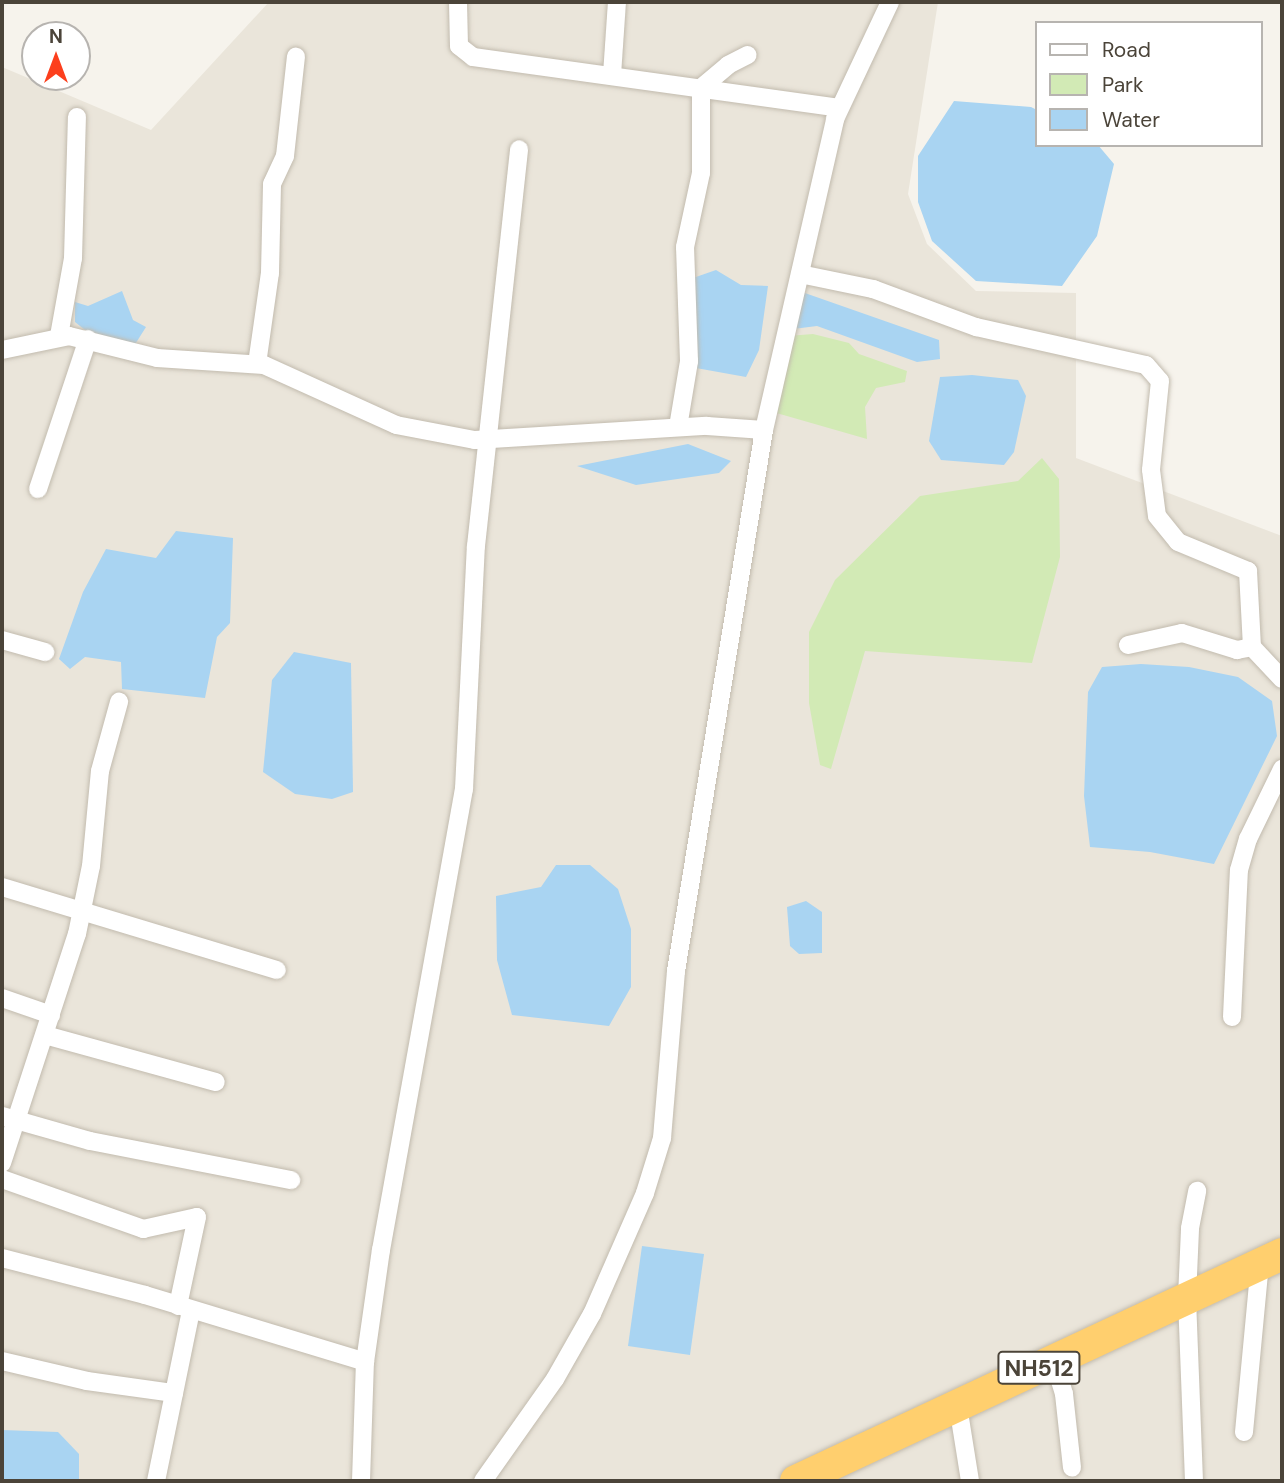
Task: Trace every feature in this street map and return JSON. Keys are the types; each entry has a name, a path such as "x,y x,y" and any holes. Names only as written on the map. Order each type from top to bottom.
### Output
{"highway":[{"name":"NH512","path":"796,1481 1271,1259"}],"street":[{"path":"458,2 457,36 464,53 839,108"},
{"path":"612,75 617,2"},
{"path":"483,1481 555,1379 592,1314 645,1193 662,1138 676,971 764,430 839,108 890,2"},
{"path":"678,428 690,361 685,247 701,173 701,88 728,65 748,55"},
{"path":"257,364 270,273 272,184 285,156 296,57"},
{"path":"59,336 73,258 77,117"},
{"path":"361,1481 365,1362 464,789 476,546 519,149"},
{"path":"800,274 873,289 976,327 1146,365 1160,381 1151,470 1157,516 1178,542 1248,571 1252,647 1282,679"},
{"path":"2,350 59,336 88,339 157,358 257,364 282,370 396,425 425,434 488,440 678,428 764,430"},
{"path":"38,489 88,339"},
{"path":"1128,645 1182,633 1237,650 1252,647"},
{"path":"2,640 45,652"},
{"path":"2,1163 10,1118 45,1035 82,911 91,866 100,771 119,702"},
{"path":"1232,1017 1239,870 1248,839 1282,769"},
{"path":"2,887 277,970"},
{"path":"2,998 51,1015"},
{"path":"45,1035 216,1082"},
{"path":"10,1118 176,1160 291,1180"},
{"path":"2,1179 143,1229 197,1217 174,1393 156,1481"},
{"path":"1194,1481 1188,1298 1190,1228 1197,1191"},
{"path":"2,1258 185,1308 365,1362"},
{"path":"1244,1432 1271,1259"},
{"path":"2,1361 87,1381 174,1393"},
{"path":"1054,1361 1065,1394 1072,1468"},
{"path":"958,1406 970,1481"}],"shaded area":[{"path":"269,2 938,2 908,194 927,244 976,291 1076,293 1076,458 1282,536 1282,1481 2,1481 2,67 21,75 21,91 59,91 151,130"}],"green space":[{"path":"813,334 849,343 859,354 907,371 905,382 876,388 865,407 867,439 773,412 788,336"},
{"path":"1042,458 1059,479 1060,557 1032,663 865,651 831,769 820,765 809,703 809,632 835,580 920,496 1018,481"}],"water":[{"path":"954,101 1031,107 1036,110 1036,147 1100,147 1114,164 1097,236 1062,286 976,281 932,241 918,202 918,156"},
{"path":"716,270 741,285 768,286 759,350 746,377 696,368 693,278"},
{"path":"122,291 133,320 146,327 134,346 85,330 75,322 75,302 88,306"},
{"path":"802,292 939,340 940,359 917,362 817,326 793,329"},
{"path":"972,375 1018,380 1026,396 1014,452 1004,465 941,460 929,441 940,377"},
{"path":"688,444 731,461 719,473 636,485 577,466"},
{"path":"176,531 233,538 230,623 217,637 205,698 122,689 121,662 85,657 70,669 59,659 83,592 106,549 156,558"},
{"path":"294,652 351,663 353,792 332,799 295,794 263,772 272,680"},
{"path":"1141,664 1189,667 1238,677 1272,701 1277,736 1214,864 1150,852 1090,847 1084,796 1088,692 1102,667"},
{"path":"556,865 590,865 618,889 631,929 631,987 609,1026 512,1015 497,960 496,896 541,887"},
{"path":"806,901 822,912 822,953 799,954 790,946 787,907"},
{"path":"642,1246 704,1254 690,1355 628,1346"},
{"path":"2,1430 58,1432 79,1454 79,1481 2,1481"}]}
